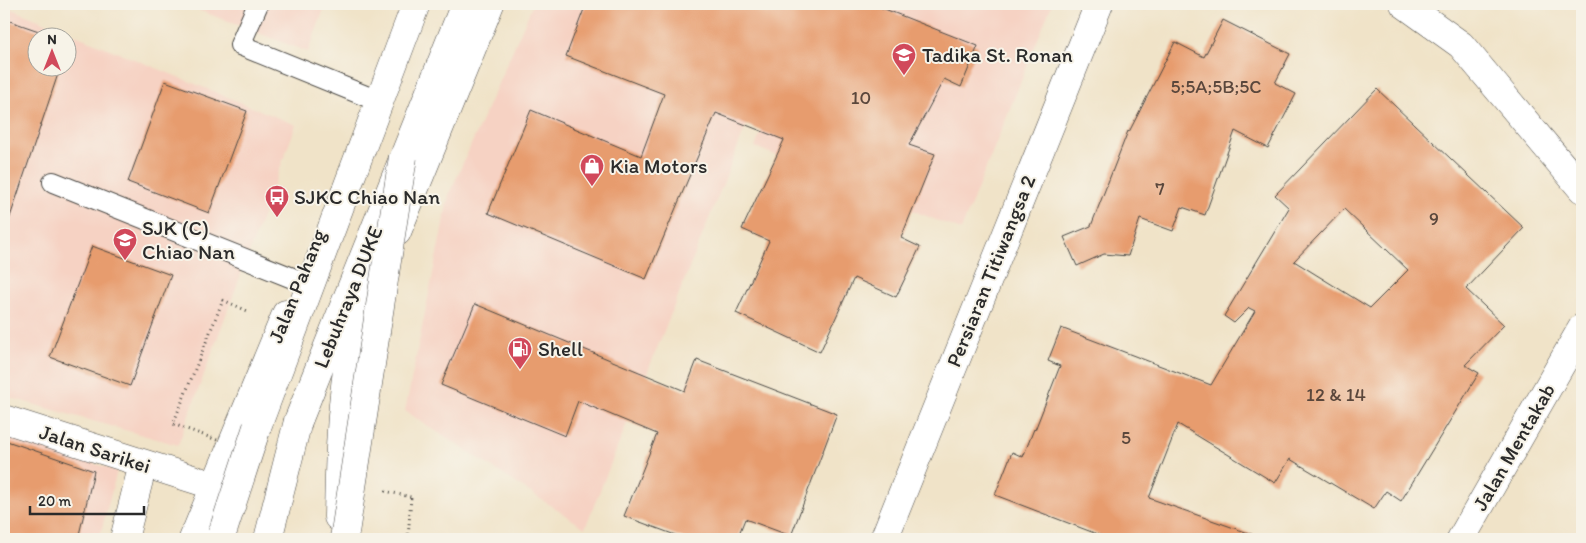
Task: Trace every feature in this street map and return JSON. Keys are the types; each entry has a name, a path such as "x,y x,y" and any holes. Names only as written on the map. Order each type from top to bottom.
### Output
{"main road":[{"name":"Jalan Pahang","path":"193,539 300,281 409,4"},
{"name":"Lebuhraya DUKE","path":"220,539 261,418 416,4"},
{"name":"Lebuhraya DUKE","path":"268,539 298,421 465,4"},
{"path":"336,539 340,432 349,363 356,338 401,221 490,4"},
{"name":"Persiaran Titiwangsa 2","path":"884,539 1099,4"},
{"path":"1404,4 1461,45 1582,189"},
{"path":"344,539 403,157"},
{"name":"Jalan Mentakab","path":"1461,539 1582,328"},
{"name":"Jalan Sarikei","path":"4,420 214,486"},
{"path":"124,539 143,464"}],"lane":[{"path":"258,4 240,45 372,99"},
{"path":"53,182 300,281"}],"path":[{"path":"408,539 411,497"}],"shaded area":[{"path":"183,4 326,4 308,52"},
{"path":"533,4 795,4 585,528 405,411 449,195"},
{"name":"Tadika St. Ronan","path":"813,4 1052,4 961,230 755,147"},
{"name":"SJK (C) Chiao Nan","path":"4,6 58,28 28,28 28,78 78,78 78,36 296,125 178,445 4,396"},
{"path":"4,434 117,471 99,539 4,539"}],"building":[{"path":"586,4 872,4 978,46 961,87 944,79 909,145 935,154 901,238 920,247 896,297 854,278 820,352 736,313 769,241 742,229 784,140 716,113 646,279 488,213 531,110 641,156 664,94 566,56"},
{"path":"4,19 30,28 28,28 28,78 57,78 9,220 4,219"},
{"path":"1223,20 1290,54 1275,83 1296,94 1268,148 1235,131 1205,215 1182,207 1173,231 1140,219 1128,256 1104,254 1077,266 1064,237 1091,226 1128,131 1175,42 1204,57"},
{"path":"165,81 247,111 209,213 128,182"},
{"path":"1377,89 1524,228 1466,289 1504,325 1465,365 1479,373 1401,501 1386,491 1374,509 1290,459 1275,483 1178,424 1149,498 1254,535 1253,539 1110,539 995,495 1012,452 1023,457 1035,430 1060,366 1048,361 1061,328 1211,385 1255,311 1249,308 1234,323 1224,316 1289,208 1275,195","holes":["1344,209 1408,270 1370,308 1294,261"]},
{"path":"92,246 171,275 130,386 50,357"},
{"path":"475,304 685,391 697,360 837,414 791,536 745,519 737,539 686,539 624,516 657,434 578,401 565,436 441,385"},
{"path":"4,440 94,471 78,539 4,539"}],"place":[{"name":"Tadika St. Ronan","path":"904,76"},
{"name":"Kia Motors","path":"592,187"},
{"name":"SJKC Chiao Nan","path":"277,218"},
{"name":"SJK (C) Chiao Nan","path":"125,261"},
{"name":"Shell","path":"520,370"}]}
